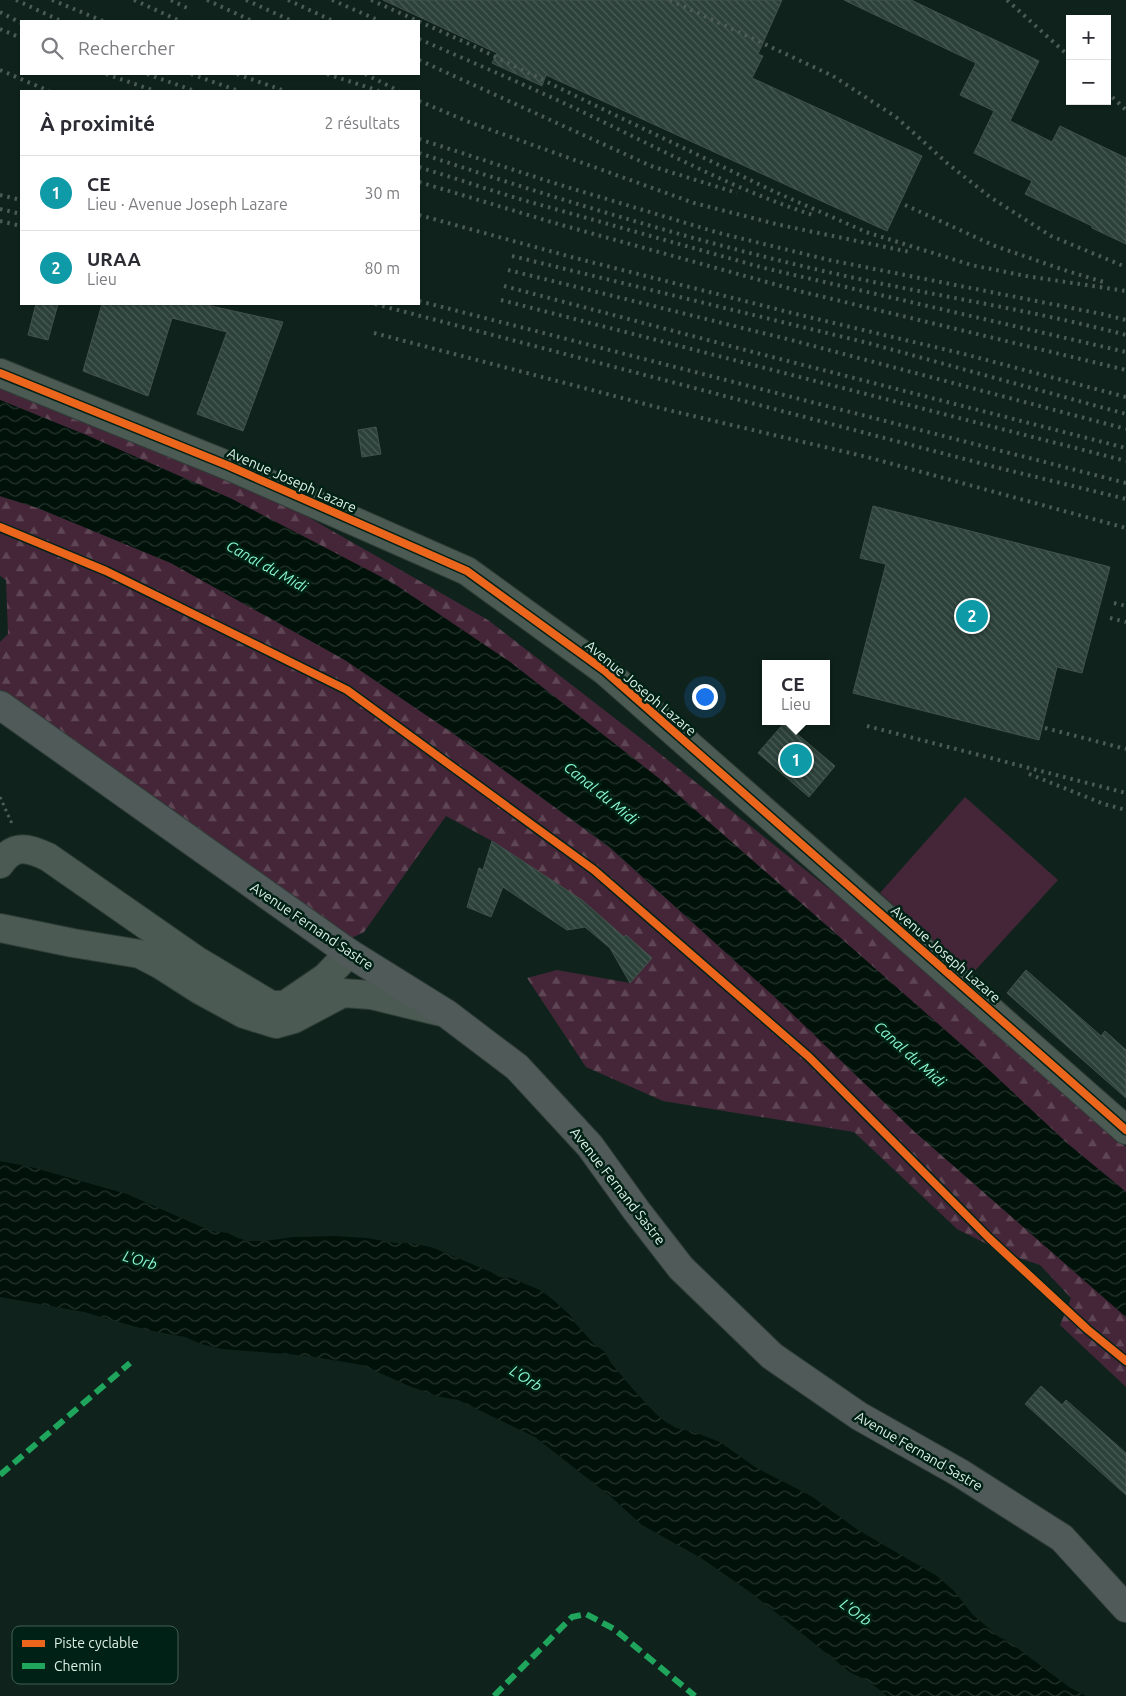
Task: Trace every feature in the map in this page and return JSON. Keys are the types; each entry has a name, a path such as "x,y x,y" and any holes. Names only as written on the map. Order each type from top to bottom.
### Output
{"main road":[{"name":"Avenue Fernand Sastre","path":"0,705 350,954 448,1014 517,1067 590,1146 681,1268 772,1356 859,1416 960,1474 1062,1538 1126,1608"}],"street":[{"name":"Avenue Joseph Lazare","path":"0,373 229,466 467,571 605,671 1126,1130"},
{"path":"11,857 30,848 48,857 196,960 271,1005 285,1005 326,976 350,954"},
{"path":"0,928 140,954 244,1014 276,1024 294,1019 343,994 371,995 448,1014"}],"path":[{"path":"0,797 12,822 11,857"}],"green space":[{"path":"0,381 259,489 488,620 639,737 877,927 1126,1147 1126,1192 1068,1144 835,933 661,780 510,662 232,499 86,435 0,400"},
{"path":"0,496 38,508 171,563 345,660 454,734 609,847 781,1002 915,1132 1126,1317 1126,1387 1060,1325 1071,1298 1040,1265 1007,1254 957,1229 854,1132 663,1101 586,1067 527,978 557,970 630,983 651,958 566,890 492,841 446,816 364,932 337,945 0,705 0,642 8,634 6,580 0,576"},
{"path":"965,797 1058,880 972,974 880,893"}],"water":[{"name":"Canal du Midi","path":"0,400 86,435 232,499 393,583 510,662 661,780 969,1051 1068,1144 1126,1192 1126,1317 915,1132 780,1002 609,846 454,734 345,660 171,563 38,508 0,496"},
{"name":"L'Orb","path":"0,1161 31,1167 127,1194 211,1231 228,1233 248,1241 335,1236 409,1243 431,1247 499,1277 511,1278 540,1290 570,1315 595,1345 604,1351 611,1363 633,1389 666,1422 676,1428 694,1432 720,1442 755,1467 811,1496 858,1530 937,1576 954,1591 973,1615 999,1637 1008,1641 1069,1687 1086,1696 887,1696 867,1680 851,1673 750,1592 701,1558 642,1525 610,1496 535,1437 458,1400 440,1397 409,1386 362,1365 309,1356 222,1349 201,1344 185,1337 147,1330 84,1312 0,1297"}],"building":[{"path":"383,0 782,0 758,54 763,56 752,78 922,156 887,231 546,75 542,86 492,63 497,53"},
{"path":"844,0 911,0 1039,61 1010,121 1052,142 1060,126 1126,158 1126,244 1025,194 1032,181 974,153 994,111 960,95 976,63"},
{"path":"36,305 58,305 48,340 28,335"},
{"path":"102,305 206,305 283,322 243,431 197,414 227,332 172,318 148,396 83,371"},
{"path":"376,427 381,454 362,457 358,430"},
{"path":"873,506 1110,567 1082,673 1057,667 1039,740 853,693 886,564 860,558"},
{"path":"782,725 786,725 835,766 809,797 758,753"},
{"path":"492,841 582,900 624,937 626,935 652,958 630,983 610,948 585,927 567,930 503,887 491,917 467,907 479,868 483,870"},
{"path":"1026,970 1101,1036 1105,1031 1126,1050 1126,1098 1007,993"},
{"path":"1041,1386 1062,1405 1066,1400 1126,1453 1126,1495 1025,1404"}],"railway":[{"path":"16,0 59,20"},
{"path":"52,0 101,20"},
{"path":"134,0 178,20"},
{"path":"171,0 191,10"},
{"path":"207,0 250,20"},
{"path":"246,0 290,20"},
{"path":"288,0 331,20"},
{"path":"332,0 378,20"},
{"path":"371,0 416,20"},
{"path":"670,0 833,76 896,117 947,163 990,197 1051,236 1126,267"},
{"path":"1007,0 1066,53"},
{"path":"0,12 20,22"},
{"path":"420,22 773,191 866,232 971,265 1026,276 1126,291"},
{"path":"0,29 20,38"},
{"path":"420,39 568,105 729,183 816,216"},
{"path":"420,60 651,166 737,193"},
{"path":"0,70 47,90"},
{"path":"109,75 152,90"},
{"path":"150,75 192,90"},
{"path":"194,75 236,90"},
{"path":"240,75 282,90"},
{"path":"330,75 376,90"},
{"path":"367,75 397,90"},
{"path":"1111,96 1126,110"},
{"path":"420,101 469,122 694,203 780,225 910,252"},
{"path":"420,139 557,184 719,233 829,260 1126,320"},
{"path":"420,153 575,203 734,249 876,283 1055,318 1126,335"},
{"path":"420,167 516,198 764,268 1126,352"},
{"path":"420,182 558,224 799,291 1126,370"},
{"path":"0,195 20,200"},
{"path":"905,205 995,246 1107,283"},
{"path":"0,209 20,214"},
{"path":"420,215 575,258 964,354 1126,397"},
{"path":"0,221 20,226"},
{"path":"512,256 868,343 1126,414"},
{"path":"508,270 791,340 1126,429"},
{"path":"504,286 1126,448"},
{"path":"501,300 1126,461"},
{"path":"420,301 1126,483"},
{"path":"379,305 991,466 1126,499"},
{"path":"374,333 668,410 867,457 1126,528"},
{"path":"1114,603 1126,606"},
{"path":"1110,618 1126,622"},
{"path":"867,726 1126,793"},
{"path":"1045,728 1126,749"},
{"path":"1029,774 1104,804 1126,810"}],"marked path":[{"path":"0,1475 130,1363"},
{"path":"494,1696 572,1617 586,1614 614,1629 695,1696"}],"cycle path":[{"path":"0,373 229,466 467,571 605,671 1126,1130"},
{"path":"0,527 106,571 347,690 594,870 809,1057 989,1238 1087,1329 1126,1361"}],"place":[{"name":"URAA","path":"972,616"},
{"name":"CE","path":"796,760"}]}
